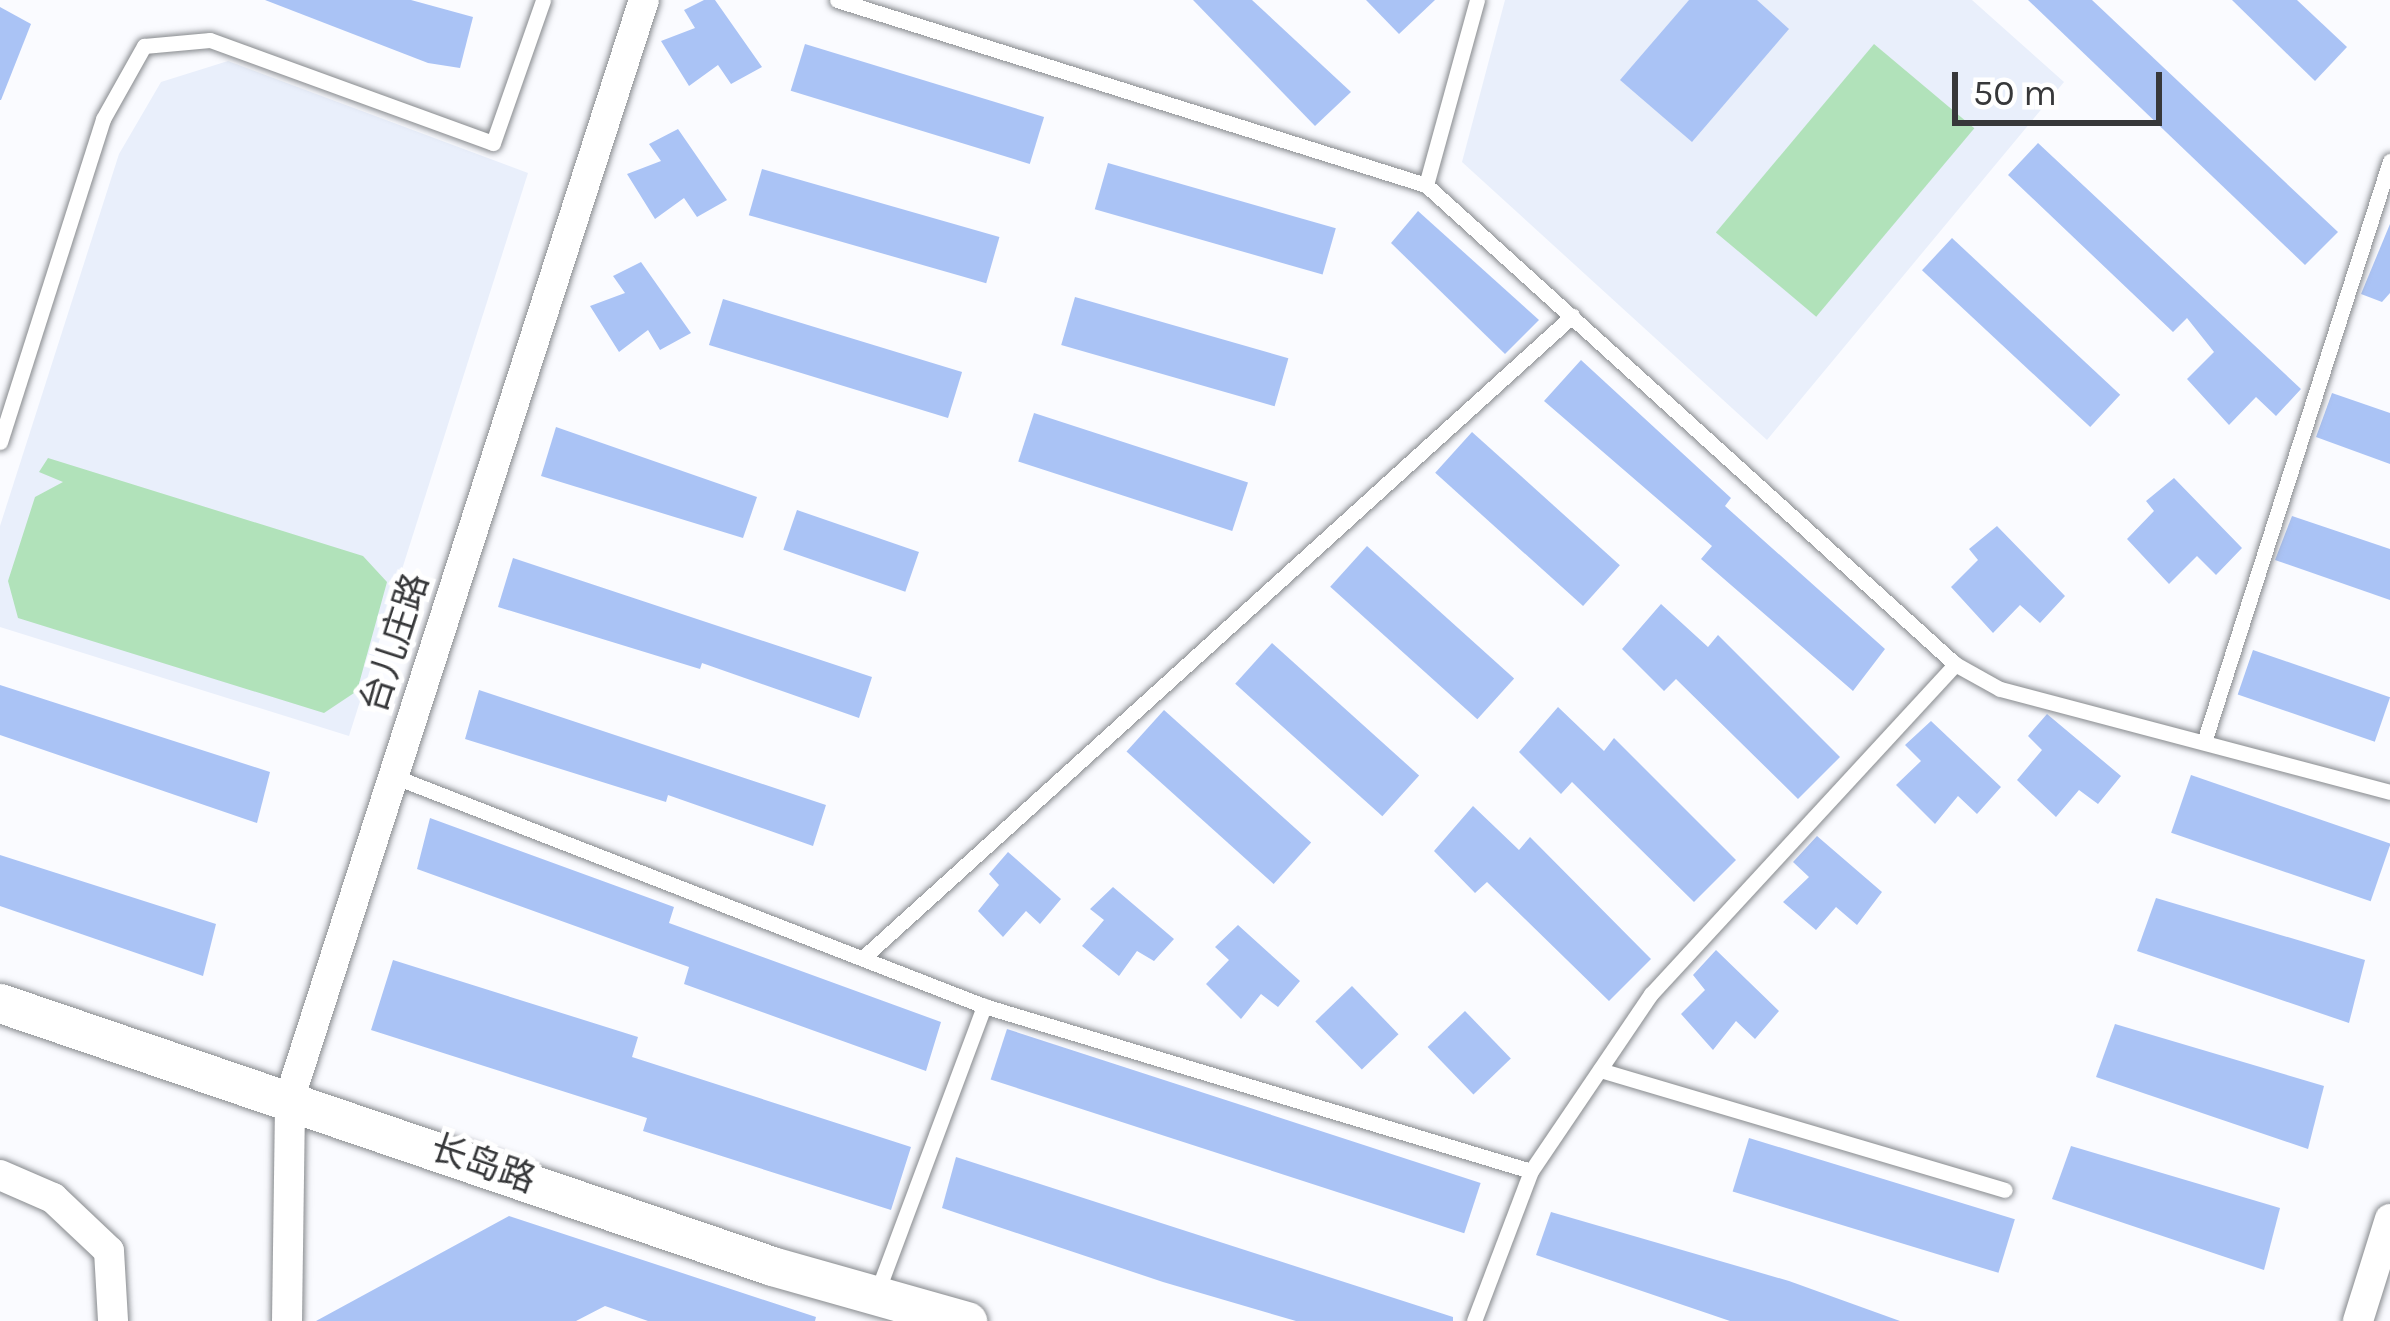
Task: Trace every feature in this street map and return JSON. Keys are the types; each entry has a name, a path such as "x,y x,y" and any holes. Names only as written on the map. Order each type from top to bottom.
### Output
{"street":[{"name":"台儿庄路","path":"287,1321 290,1097 644,0"},
{"name":"长岛路","path":"0,1003 876,1295 967,1321"},
{"path":"0,1175 52,1198 109,1251 113,1321"},
{"path":"2358,1321 2390,1219"}],"lane":[{"path":"0,442 103,118 144,46 210,40 493,143 543,0"},
{"path":"837,0 1426,185 1955,664 2000,689 2390,792"},
{"path":"1426,185 1477,0"},
{"path":"2205,740 2390,161"},
{"path":"865,956 1572,316"},
{"path":"1474,1321 1531,1171 1651,994 1955,664"},
{"path":"393,776 984,1006 1531,1171"},
{"path":"876,1295 984,1006"},
{"path":"1600,1070 2005,1190"}],"shaded area":[{"path":"1505,0 1972,0 2064,82 1767,440 1462,162"},
{"path":"228,61 528,173 349,736 0,627 0,526 119,154 161,82"}],"green space":[{"path":"1874,44 1974,128 1816,317 1716,232"},
{"path":"48,458 363,556 387,582 357,691 324,713 18,618 8,581 35,497 63,482 39,472"}],"building":[{"path":"265,0 411,0 473,17 460,68 428,63"},
{"path":"715,0 762,67 731,84 718,65 689,86 661,41 695,28 684,10"},
{"path":"1193,0 1252,0 1351,92 1315,126"},
{"path":"1366,0 1435,0 1399,34"},
{"path":"1689,0 1757,0 1789,29 1692,142 1620,80"},
{"path":"2028,0 2092,0 2338,232 2305,265"},
{"path":"2232,0 2297,0 2347,47 2315,81"},
{"path":"0,7 31,24 1,100 0,100"},
{"path":"805,44 1044,117 1030,164 791,91"},
{"path":"678,129 727,200 697,217 684,198 655,219 627,174 661,161 649,144"},
{"path":"2038,143 2301,389 2276,416 2256,397 2229,425 2187,379 2214,352 2187,318 2173,332 2008,175"},
{"path":"1108,163 1336,228 1323,274 1095,209"},
{"path":"762,169 999,237 986,283 749,215"},
{"path":"1418,211 1539,320 1505,354 1391,243"},
{"path":"2390,224 2390,293 2382,302 2361,294"},
{"path":"1952,238 2120,395 2090,427 1922,270"},
{"path":"641,262 691,333 660,350 648,330 619,352 590,306 625,293 613,276"},
{"path":"1075,297 1288,358 1275,406 1061,345"},
{"path":"723,299 962,372 948,418 709,345"},
{"path":"1581,360 1731,498 1725,506 1885,649 1853,691 1701,559 1712,546 1544,401"},
{"path":"2332,393 2390,413 2390,464 2316,437"},
{"path":"1034,413 1248,483 1232,531 1018,462"},
{"path":"556,427 757,497 743,538 541,476"},
{"path":"1472,432 1620,565 1583,606 1435,473"},
{"path":"2174,478 2242,548 2216,575 2197,556 2169,584 2127,539 2154,511 2146,501"},
{"path":"797,510 919,552 905,592 783,550"},
{"path":"2292,516 2390,549 2390,600 2275,560"},
{"path":"1997,526 2065,596 2040,623 2020,605 1993,633 1951,587 1978,560 1969,549"},
{"path":"1367,546 1514,678 1477,719 1330,587"},
{"path":"513,558 872,677 859,718 702,663 700,669 498,607"},
{"path":"1661,604 1708,647 1718,635 1840,757 1798,799 1676,679 1664,691 1622,649"},
{"path":"1272,643 1419,775 1382,816 1235,684"},
{"path":"2253,650 2390,697 2375,742 2238,694"},
{"path":"0,685 270,772 257,823 0,735"},
{"path":"479,690 826,805 813,846 668,795 666,802 465,739"},
{"path":"1558,707 1604,751 1614,738 1736,860 1694,902 1572,782 1561,794 1519,752"},
{"path":"1164,710 1311,842 1274,884 1127,752"},
{"path":"2047,714 2121,776 2098,804 2079,790 2056,817 2017,780 2042,750 2028,736"},
{"path":"1931,721 2001,787 1977,814 1958,796 1935,824 1896,785 1921,761 1905,745"},
{"path":"2191,775 2390,844 2371,901 2171,833"},
{"path":"1473,806 1519,850 1530,837 1651,959 1609,1001 1487,882 1475,893 1434,851"},
{"path":"430,818 674,907 669,923 941,1022 926,1071 684,984 689,967 417,869"},
{"path":"1817,836 1882,892 1857,925 1836,907 1816,930 1783,902 1809,877 1793,862"},
{"path":"1008,852 1061,899 1040,924 1026,911 1003,937 978,911 999,885 989,874"},
{"path":"0,855 216,924 203,976 0,906"},
{"path":"1113,887 1174,939 1154,961 1137,951 1119,976 1082,946 1104,920 1090,909"},
{"path":"2156,898 2365,960 2349,1023 2137,951"},
{"path":"1238,925 1300,981 1278,1007 1261,994 1241,1019 1206,984 1229,960 1215,947"},
{"path":"1716,950 1779,1011 1755,1039 1736,1021 1713,1050 1681,1014 1705,990 1693,975"},
{"path":"393,960 638,1037 632,1057 911,1147 891,1210 643,1131 647,1118 371,1030"},
{"path":"1352,986 1399,1034 1362,1070 1315,1021"},
{"path":"1465,1011 1511,1058 1473,1095 1428,1047"},
{"path":"2115,1024 2324,1086 2308,1149 2096,1077"},
{"path":"1007,1029 1481,1183 1464,1233 991,1079"},
{"path":"1749,1138 2015,1219 1998,1273 1733,1192"},
{"path":"2071,1146 2280,1208 2264,1270 2052,1199"},
{"path":"956,1157 1453,1317 1453,1321 1296,1321 1163,1282 942,1208"},
{"path":"1551,1212 1789,1281 1900,1321 1730,1321 1536,1255"},
{"path":"509,1216 816,1317 815,1321 648,1321 605,1306 576,1321 316,1321"}]}
